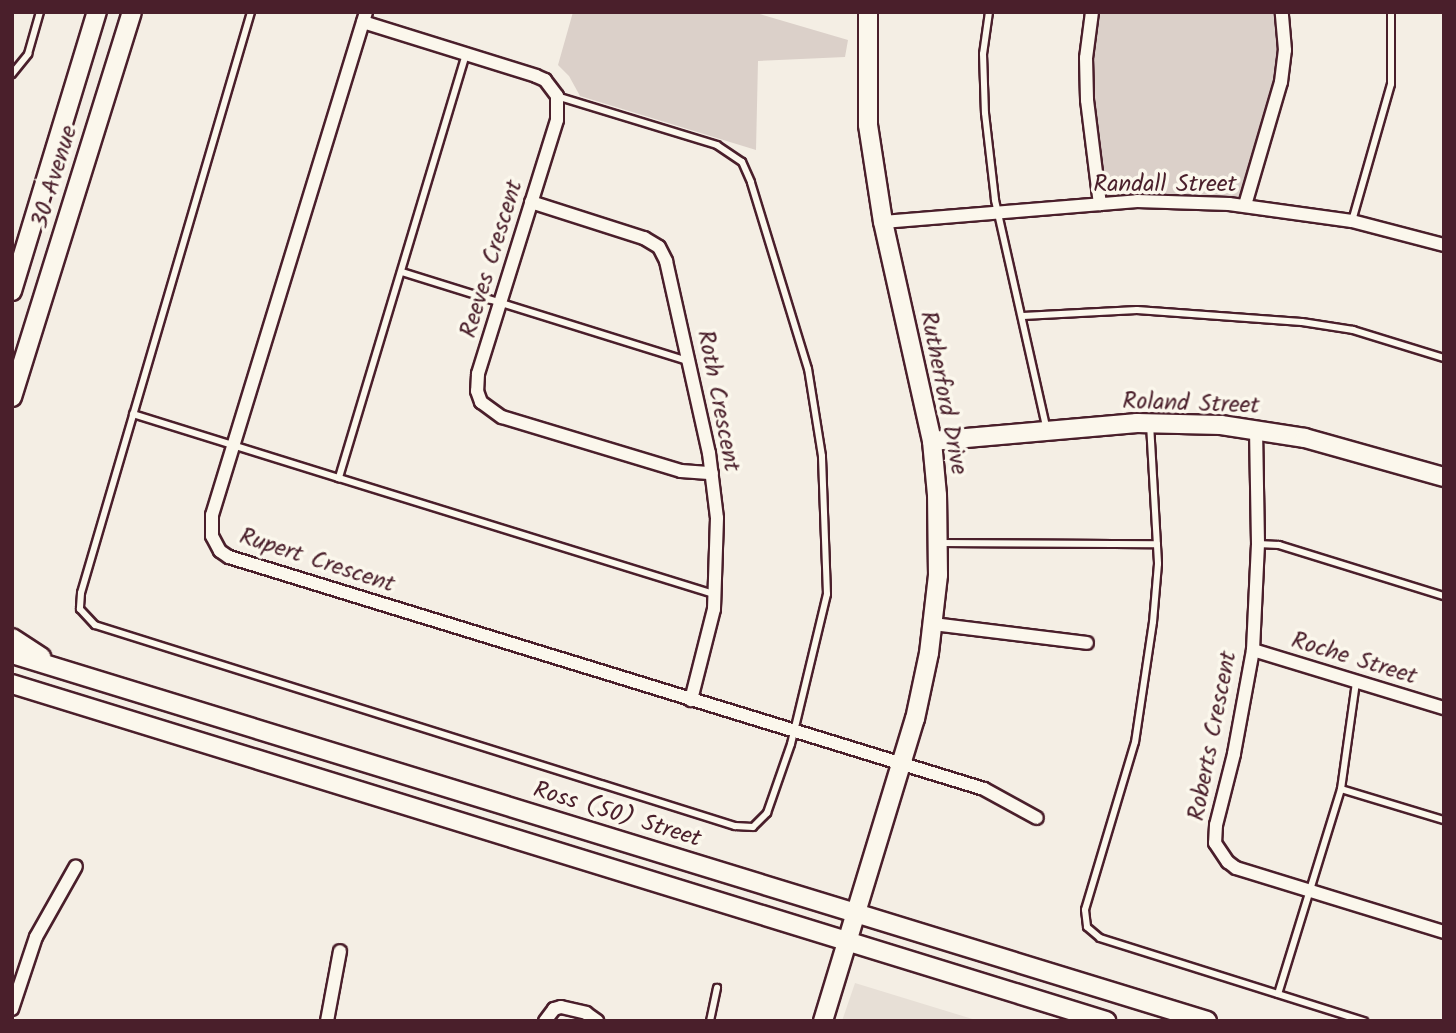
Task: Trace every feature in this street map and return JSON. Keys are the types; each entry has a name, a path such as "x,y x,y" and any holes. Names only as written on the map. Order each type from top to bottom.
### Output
{"street":[{"name":"30 Avenue","path":"12,291 97,12"},
{"name":"30 Avenue","path":"12,397 132,12"},
{"name":"Rutherford Drive","path":"823,1021 920,696 933,624 938,543 932,441 883,222 867,125 868,12"},
{"path":"1092,12 1086,58 1087,100 1100,204"},
{"path":"1245,205 1281,82 1285,50 1282,12"},
{"path":"365,17 545,80 557,96"},
{"name":"Rupert Crescent","path":"365,17 210,530 214,543 229,557 984,789 1037,818"},
{"name":"Reeves Crescent","path":"557,96 557,120 477,383 479,398 486,408 502,417 681,471 712,474"},
{"name":"Randall Street","path":"883,222 1138,201 1245,205 1352,221 1444,245"},
{"name":"Roth Crescent","path":"531,202 644,237 659,247 666,261 690,362 712,474 718,542 715,594 704,655 691,700"},
{"name":"Roland Street","path":"932,441 1150,423 1256,429 1352,449 1444,477"},
{"name":"Roberts Crescent","path":"1256,429 1258,544 1252,650 1234,754 1216,824 1215,843 1228,862 1236,868 1444,932"},
{"path":"933,624 1087,643"},
{"path":"12,638 59,669"},
{"name":"Roche Street","path":"1252,650 1444,708"},
{"name":"Ross (50) Street","path":"12,654 1207,1021"},
{"path":"12,684 1106,1021"},
{"path":"12,1009 36,937 76,866"},
{"path":"327,1021 340,951"},
{"path":"545,1021 554,1009 561,1007 586,1013 597,1021"}],"lane":[{"path":"12,74 28,54 40,12"},
{"path":"251,12 81,593 80,608 95,625 744,828 758,824 767,813 794,731 827,594 822,456 808,369 751,182 742,162 718,145 557,96"},
{"path":"989,12 983,54 985,101 998,213 1047,430"},
{"path":"1352,221 1391,84 1391,12"},
{"path":"339,478 466,54"},
{"path":"402,272 690,362"},
{"path":"1023,316 1137,310 1302,322 1353,330 1444,358"},
{"path":"134,414 715,594"},
{"path":"1150,423 1157,544 1153,622 1135,741 1085,909 1087,927 1100,939 1364,1021"},
{"path":"938,543 1157,544"},
{"path":"1258,544 1279,545 1444,596"},
{"path":"1278,994 1341,789 1356,681"},
{"path":"1341,789 1444,820"},
{"path":"710,1021 717,988"}],"shaded area":[{"path":"573,12 753,12 848,40 845,57 758,61 756,150 580,96 569,76 558,65"},
{"path":"1092,12 1282,12 1285,50 1245,205 1100,204 1089,121"},
{"path":"855,983 979,1021 842,1021"}]}
